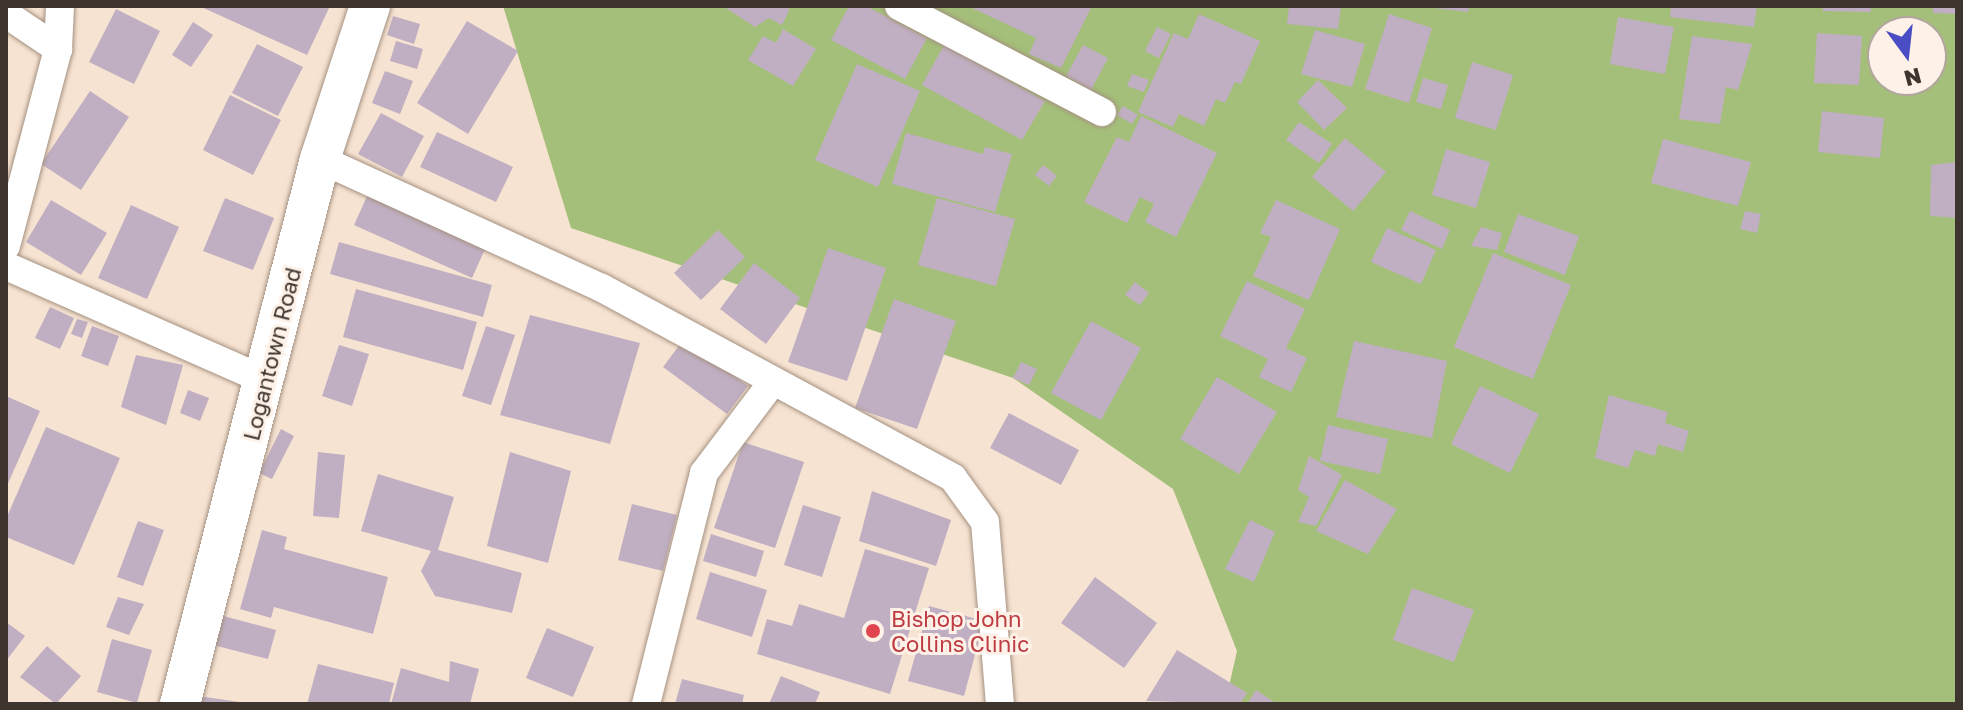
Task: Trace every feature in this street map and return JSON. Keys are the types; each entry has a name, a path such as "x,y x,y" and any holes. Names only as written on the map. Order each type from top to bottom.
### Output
{"street":[{"path":"6,246 58,49 60,6"},
{"name":"Logantown Road","path":"180,704 267,381 320,159 370,6"},
{"path":"899,6 1102,112"},
{"path":"6,14 58,49"},
{"path":"320,159 602,288 968,491 985,522 1000,704"},
{"path":"6,266 267,381"},
{"path":"646,704 704,473 771,384"}],"green space":[{"path":"503,6 1957,6 1957,704 1225,704 1237,651 1173,489 1013,378 571,228"}],"building":[{"path":"199,6 330,6 307,55"},
{"path":"723,6 788,6 789,11 782,25 769,18 755,27"},
{"path":"849,6 866,6 927,38 905,79 831,40"},
{"path":"968,6 1092,6 1061,68 1029,54 1036,38"},
{"path":"1289,6 1341,6 1338,29 1287,24"},
{"path":"1417,6 1469,6 1468,12"},
{"path":"1671,6 1757,6 1754,27 1670,17"},
{"path":"1823,6 1871,6 1871,12 1823,11"},
{"path":"1933,6 1957,6 1957,14 1933,13"},
{"path":"116,9 160,31 134,84 89,62"},
{"path":"1199,14 1260,41 1241,84 1235,82 1225,103 1216,99 1204,126 1179,114 1173,127 1138,112 1174,33 1188,39"},
{"path":"1389,14 1432,28 1409,103 1365,89"},
{"path":"393,16 420,24 414,44 387,35"},
{"path":"1618,17 1674,27 1665,74 1610,64"},
{"path":"467,21 518,51 468,134 417,103"},
{"path":"193,22 213,35 191,67 172,55"},
{"path":"1157,27 1171,34 1159,58 1145,51"},
{"path":"783,29 816,49 793,86 748,60 763,36 776,43"},
{"path":"1315,30 1365,44 1352,87 1301,74"},
{"path":"1817,33 1862,36 1859,85 1814,83"},
{"path":"1692,36 1752,44 1738,90 1726,87 1720,124 1679,119"},
{"path":"396,41 423,49 417,69 390,61"},
{"path":"257,44 303,67 278,116 232,93"},
{"path":"944,45 1045,101 1022,140 922,85"},
{"path":"1083,45 1108,58 1091,90 1066,76"},
{"path":"1472,62 1513,75 1496,130 1455,118"},
{"path":"857,64 920,91 878,187 815,160"},
{"path":"385,71 413,81 400,114 372,103"},
{"path":"1132,74 1149,80 1144,92 1127,86"},
{"path":"1423,78 1448,85 1441,109 1416,102"},
{"path":"1318,80 1347,108 1324,130 1297,102"},
{"path":"90,91 129,117 81,190 41,164"},
{"path":"230,95 281,120 253,175 203,150"},
{"path":"1123,106 1138,115 1132,124 1117,115"},
{"path":"1822,111 1884,118 1880,158 1818,152"},
{"path":"381,113 424,136 402,177 358,154"},
{"path":"1141,116 1217,153 1176,237 1145,222 1154,204 1140,197 1127,223 1084,202 1117,137 1129,142"},
{"path":"1299,122 1332,144 1319,163 1286,140"},
{"path":"437,132 513,167 496,202 420,167"},
{"path":"906,133 983,154 985,147 1012,154 995,212 892,184"},
{"path":"1345,138 1386,172 1353,211 1312,177"},
{"path":"1663,139 1751,162 1738,206 1651,183"},
{"path":"1446,149 1490,162 1476,208 1432,195"},
{"path":"1957,162 1957,218 1930,216 1931,165"},
{"path":"1043,165 1057,176 1049,186 1035,175"},
{"path":"368,194 486,247 472,278 354,225"},
{"path":"225,198 274,218 253,270 203,251"},
{"path":"937,198 1015,219 996,286 918,265"},
{"path":"51,200 107,233 81,275 26,242"},
{"path":"1276,200 1340,229 1309,300 1253,276 1271,237 1260,233"},
{"path":"131,205 179,227 147,299 98,278"},
{"path":"1410,211 1450,230 1442,249 1401,230"},
{"path":"1745,211 1761,214 1757,233 1740,229"},
{"path":"1518,214 1579,236 1565,275 1504,252"},
{"path":"1481,227 1502,233 1497,250 1471,246"},
{"path":"1387,228 1436,250 1421,284 1371,262"},
{"path":"718,230 745,257 701,300 674,273"},
{"path":"339,242 492,285 483,317 330,274"},
{"path":"828,248 886,268 847,381 788,362"},
{"path":"1493,253 1571,285 1533,379 1454,347"},
{"path":"754,263 800,298 766,344 720,309"},
{"path":"1247,281 1305,309 1286,348 1307,358 1291,392 1259,377 1268,359 1220,336"},
{"path":"1135,282 1149,293 1140,305 1125,295"},
{"path":"356,289 477,322 463,370 343,337"},
{"path":"894,299 956,321 917,429 855,408"},
{"path":"50,307 74,318 60,349 35,338"},
{"path":"530,315 640,343 610,444 500,415"},
{"path":"77,319 88,322 82,338 71,334"},
{"path":"1091,321 1141,348 1101,420 1051,393"},
{"path":"92,326 119,336 108,366 81,356"},
{"path":"486,326 515,335 491,405 462,396"},
{"path":"684,339 748,386 727,414 663,367"},
{"path":"1354,341 1447,361 1432,438 1336,417"},
{"path":"339,345 369,354 352,406 322,396"},
{"path":"136,355 183,365 166,425 121,407"},
{"path":"1021,362 1037,369 1029,385 1013,378"},
{"path":"1217,377 1277,412 1239,474 1180,439"},
{"path":"1480,386 1539,414 1510,473 1451,444"},
{"path":"188,390 209,398 200,421 180,413"},
{"path":"1609,395 1668,412 1665,423 1689,431 1683,452 1658,444 1655,456 1635,450 1628,468 1595,458"},
{"path":"6,396 40,411 6,488"},
{"path":"1009,413 1079,450 1061,485 990,448"},
{"path":"1328,425 1388,439 1380,474 1320,461"},
{"path":"46,427 120,458 74,565 6,537 6,519"},
{"path":"281,429 294,436 272,479 259,473"},
{"path":"743,442 804,462 775,548 714,528"},
{"path":"318,452 345,455 339,518 313,516"},
{"path":"510,452 571,471 548,563 487,546"},
{"path":"1309,456 1342,475 1316,526 1298,522 1309,497 1298,490"},
{"path":"378,474 454,497 438,550 522,573 512,613 435,596 421,571 431,551 361,531"},
{"path":"1345,480 1397,509 1368,554 1316,531"},
{"path":"872,491 951,520 936,566 859,541"},
{"path":"632,504 677,515 663,571 618,560"},
{"path":"803,505 841,517 822,577 784,565"},
{"path":"1250,520 1275,532 1254,582 1225,569"},
{"path":"138,521 164,530 143,586 117,577"},
{"path":"262,530 287,537 284,549 388,577 373,634 274,607 271,618 240,609"},
{"path":"711,534 764,551 756,577 703,561"},
{"name":"Bishop John Collins Clinic","path":"865,549 929,568 890,694 757,654 767,619 792,626 799,604 844,618"},
{"path":"710,572 767,590 752,637 696,619"},
{"path":"1095,577 1157,623 1124,668 1061,623"},
{"path":"1412,588 1474,610 1454,662 1393,640"},
{"path":"118,597 144,604 129,635 106,627"},
{"path":"929,606 984,621 964,696 908,681"},
{"path":"220,615 276,630 268,659 213,645"},
{"path":"6,622 25,636 6,661"},
{"path":"547,628 594,647 573,697 526,678"},
{"path":"112,639 152,650 137,703 97,692"},
{"path":"47,646 81,676 56,704 20,677"},
{"path":"1177,650 1247,693 1240,704 1146,701"},
{"path":"450,661 479,669 470,704 391,704 401,668 449,682"},
{"path":"318,664 394,683 389,704 307,704"},
{"path":"781,676 820,692 815,704 769,704"},
{"path":"682,679 744,695 742,704 675,704"},
{"path":"1256,690 1277,704 1247,704"},
{"path":"199,696 239,702 239,704 198,704"}],"place":[{"name":"Bishop John Collins Clinic","path":"873,631"}]}
